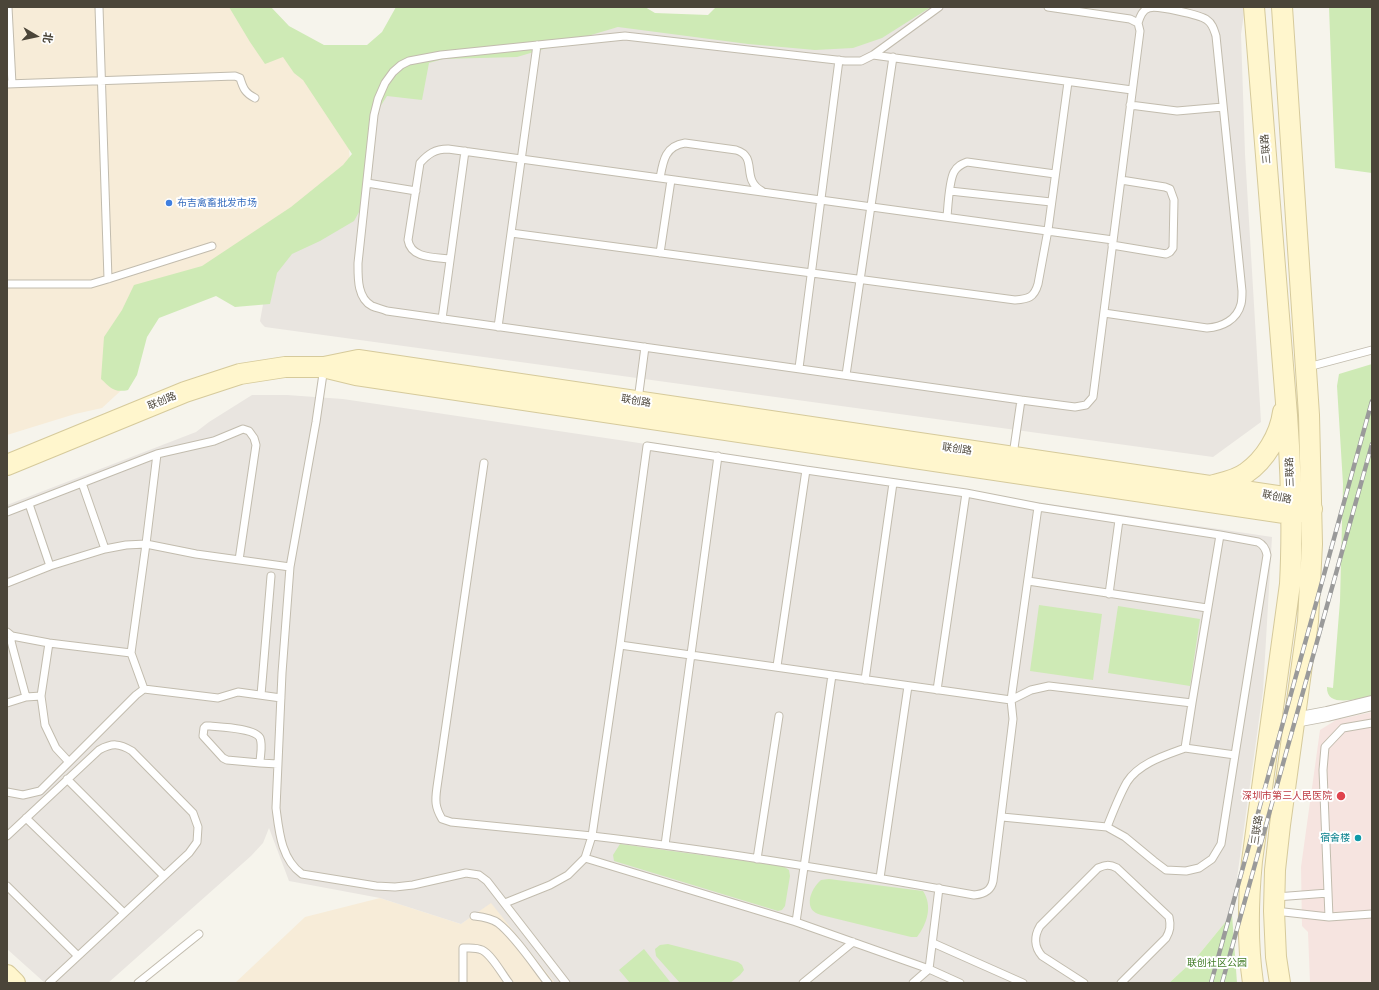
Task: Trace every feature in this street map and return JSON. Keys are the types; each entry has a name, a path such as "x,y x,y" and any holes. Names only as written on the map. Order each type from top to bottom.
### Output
{"street":[{"name":"三联路","path":"1253,983 1250,962 1249,898 1252,861 1290,584 1292,548 1290,460 1254,7"},
{"path":"1280,983 1276,957 1274,904 1275,870 1308,621 1312,544 1309,415 1282,7"},
{"name":"联创路","path":"7,465 186,392 240,374 285,367 324,367 358,360 637,409 1312,508"},
{"path":"1209,486 1229,482 1246,474 1257,465 1269,449 1278,431 1283,414 1285,394"},
{"name":"联创路","path":"637,409 1013,457 1209,486 1291,506"},
{"path":"1295,720 1372,703"},
{"path":"7,975 15,983"}],"lane":[{"path":"8,7 9,84 235,76 240,78 243,89 254,98"},
{"path":"99,7 108,279"},
{"path":"939,7 873,55 861,61 840,60 625,36 441,55 408,61 392,72 385,83 378,99 374,115 358,263 358,281 362,295 371,305 387,311 1021,400 1076,407 1086,405 1093,397 1140,31 1138,23 1143,11 1156,7 1200,16 1208,20 1213,27 1216,36 1242,291 1241,304 1237,313 1229,321 1218,327 1207,328 1104,313"},
{"path":"1048,7 1130,19 1138,23"},
{"path":"498,326 536,45"},
{"path":"873,55 1132,90"},
{"path":"846,375 893,57"},
{"path":"800,368 840,60"},
{"path":"511,233 1014,300 1024,299 1032,296 1036,292 1048,230 1068,82"},
{"path":"1130,105 1177,111 1223,107"},
{"path":"660,178 665,156 670,149 677,144 685,143 743,152 747,157 752,182 757,188 764,192"},
{"path":"450,259 417,254 409,246 408,240 420,163 432,152 440,149 465,151 1048,230 1166,254 1170,252 1173,248 1174,200 1170,189 1121,180"},
{"path":"442,318 465,151"},
{"path":"947,217 954,171 960,165 967,162 1055,174"},
{"path":"660,253 671,180"},
{"path":"367,183 416,191"},
{"path":"950,191 1051,202"},
{"path":"7,284 91,284 212,246"},
{"path":"637,409 645,347"},
{"path":"1306,367 1372,350"},
{"path":"324,367 316,422 290,567 281,698 276,808 281,841 288,858 302,874 376,886 396,887 466,874 479,875 487,881 505,903 566,983"},
{"path":"1013,457 1021,400"},
{"path":"7,512 157,454 214,441 243,429 249,431 254,438 256,445 239,560"},
{"path":"505,903 550,885 568,875 585,858 592,836 647,446 966,493 1038,507 1254,540 1262,544 1267,555 1221,844 1212,859 1199,868 1186,871 1166,870 1125,837 1107,827 1002,817"},
{"path":"144,689 131,653 157,454"},
{"path":"665,844 718,456"},
{"path":"484,463 437,787 437,810 442,819 451,822 665,844 974,894 982,894 992,887 1002,817 1013,719 1011,700 1038,507"},
{"path":"777,666 806,470"},
{"path":"82,483 105,549"},
{"path":"865,680 893,483"},
{"path":"937,690 966,493"},
{"path":"28,504 50,566"},
{"path":"1109,594 1119,520"},
{"path":"1185,748 1220,535"},
{"path":"7,583 50,566 105,549 126,545 146,544 196,554 290,567"},
{"path":"261,695 271,576"},
{"path":"1028,582 1207,608"},
{"path":"26,697 12,649 10,634 50,643 131,653"},
{"path":"50,643 41,696 45,725 56,748 69,762"},
{"path":"620,645 1011,700 1031,690 1049,686 1192,703"},
{"path":"796,922 832,675"},
{"path":"880,878 908,686"},
{"path":"144,689 218,698 238,692 281,698"},
{"path":"7,792 23,795 40,791 144,689"},
{"path":"7,703 26,697 41,696"},
{"path":"757,859 779,716"},
{"path":"1328,917 1323,770 1325,747 1343,728 1372,723"},
{"path":"260,763 261,742 256,733 210,726 206,726 204,728 203,736 222,758 234,761 260,763 278,764"},
{"path":"7,836 99,750 116,744 132,751 193,813 198,827 196,842 189,853 49,983"},
{"path":"1107,827 1128,781 1138,771 1157,758 1185,748 1235,755"},
{"path":"67,779 164,876"},
{"path":"26,818 124,913"},
{"path":"585,858 796,922 929,969 960,983"},
{"path":"1084,983 1042,956 1037,950 1035,941 1036,932 1040,926 1098,868 1105,865 1112,865 1169,917 1171,924 1170,932 1166,938 1121,983"},
{"path":"7,886 78,956"},
{"path":"913,983 929,969 939,888"},
{"path":"1274,904 1328,893"},
{"path":"1274,904 1328,917 1372,914"},
{"path":"474,916 488,918 497,923 508,934 548,983"},
{"path":"138,983 199,934"},
{"path":"803,983 854,942"},
{"path":"933,943 1023,983"},
{"path":"463,983 462,948 482,950 489,956 509,983"}],"shaded area":[{"name":"布吉禽畜批发市场","path":"7,7 249,7 345,95 351,176 162,291 127,385 102,408 75,414 7,435"},
{"path":"906,7 1245,7 1241,34 1245,154 1261,422 1213,457 265,327 260,321 268,277 279,259 344,218 371,105 401,57 618,27"},
{"path":"252,395 287,395 343,399 1272,537 1263,691 1232,914 1196,958 1169,983 555,983 491,903 461,924 380,898 289,881 269,828 263,843 251,856 108,983 45,983 7,949 7,505 196,432"},
{"name":"深圳市第三人民医院","path":"1372,712 1372,983 1310,983 1308,932 1302,926 1301,867 1320,730 1336,720"},
{"path":"380,898 461,924 491,902 555,983 235,983 305,917"}],"green space":[{"path":"229,7 271,7 289,26 324,45 367,45 382,32 396,7 645,7 655,13 708,15 716,7 931,7 882,38 853,48 815,50 748,44 618,27 517,57 443,59 429,63 422,100 387,96 378,110 368,196 354,221 320,241 292,254 277,273 270,304 235,307 216,296 159,318 147,337 137,375 128,390 119,391 110,387 101,379 104,337 122,310 134,285 202,266 291,207 343,165 352,154 303,80 294,73 283,57 265,64"},
{"path":"1329,7 1372,7 1372,173 1335,168"},
{"path":"1372,364 1372,696 1352,700 1337,700 1328,694 1327,687 1333,688 1340,601 1343,484 1337,386 1339,374"},
{"path":"1039,605 1102,614 1093,680 1030,671"},
{"path":"1118,606 1200,619 1190,686 1108,673"},
{"path":"620,844 783,866 789,870 790,876 785,906 782,910 778,911 614,861 613,855"},
{"path":"829,879 923,891 928,903 928,915 921,932 917,937 911,937 814,912 810,904 812,892 821,880"},
{"name":"联创社区公园","path":"1232,914 1237,983 1169,983 1196,958"},
{"path":"668,944 738,962 742,965 744,970 730,983 680,983 656,956 655,949 660,945"},
{"path":"644,949 671,983 630,983 619,970"}],"railway":[{"path":"1211,983 1372,401"},
{"path":"1222,983 1372,444"}],"place":[{"name":"布吉禽畜批发市场","path":"169,203"},
{"name":"深圳市第三人民医院","path":"1341,796"},
{"name":"宿舍楼","path":"1358,838"}]}
